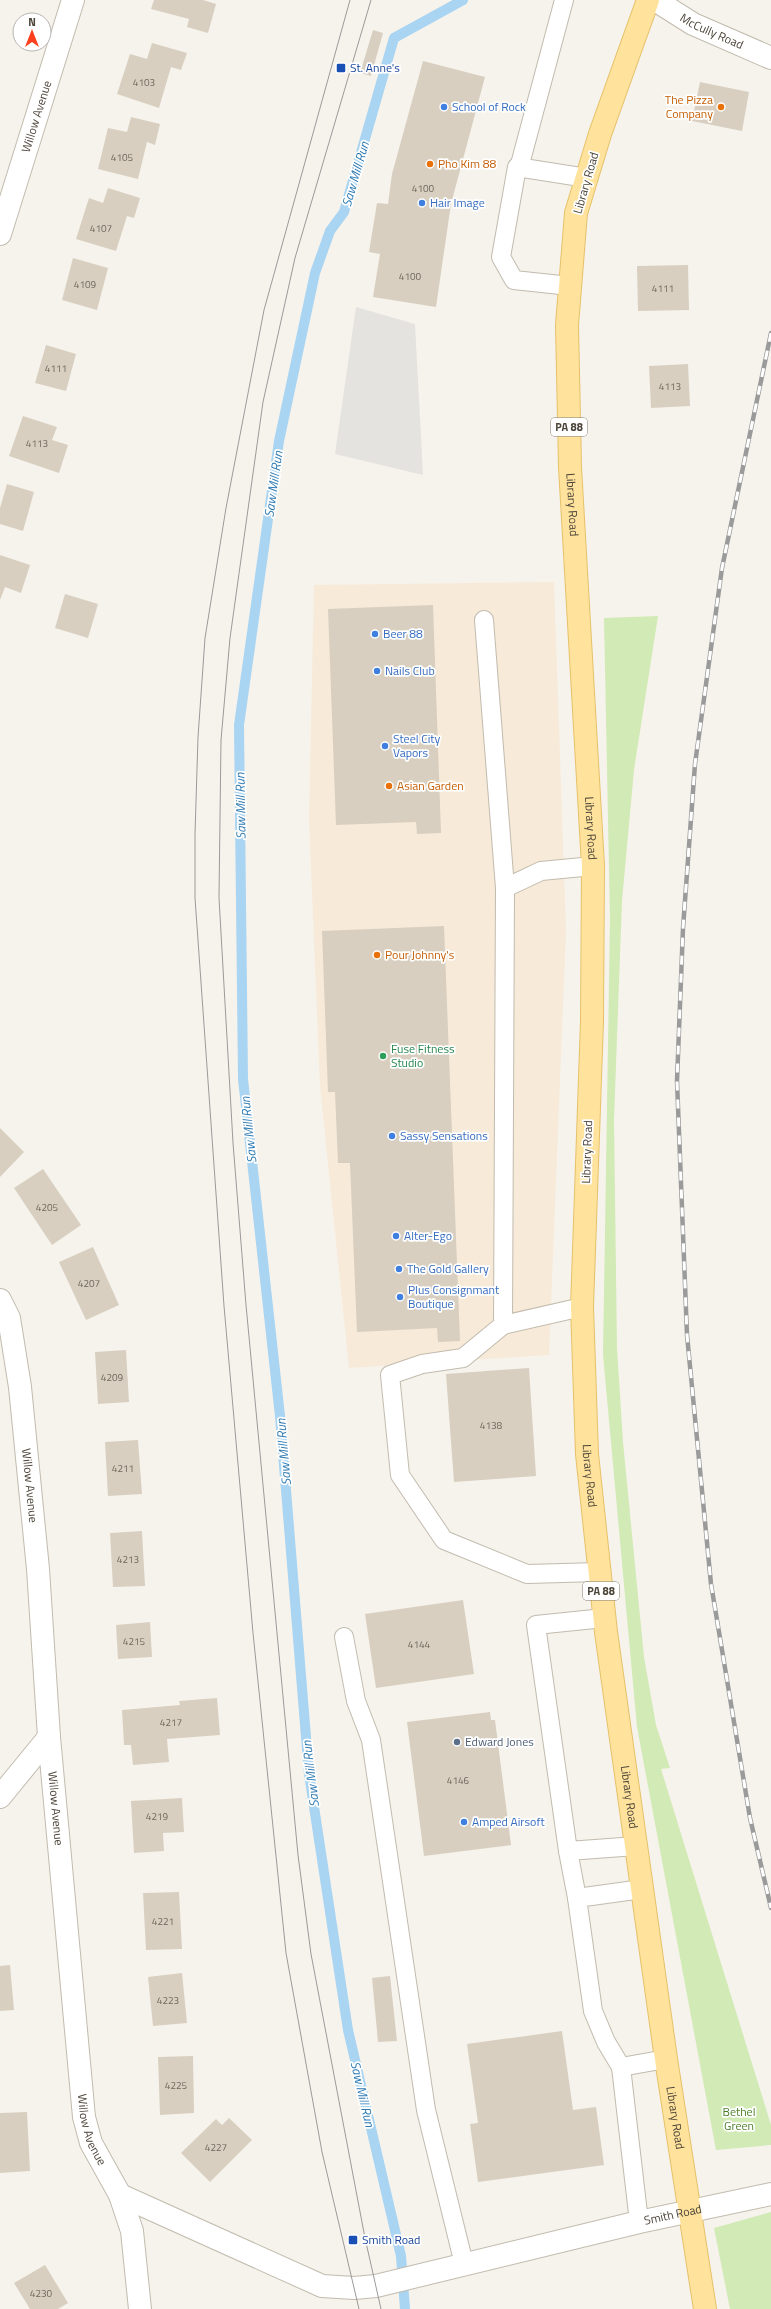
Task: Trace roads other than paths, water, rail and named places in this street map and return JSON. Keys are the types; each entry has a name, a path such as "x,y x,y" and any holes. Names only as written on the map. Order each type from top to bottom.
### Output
{"main road":[{"name":"Library Road","path":"648,0 600,134 576,213 567,325 570,467 593,866 592,1021 582,1308 587,1454 604,1618 666,2059 705,2309"}],"street":[{"name":"Willow Avenue","path":"0,234 73,0"},
{"name":"McCully Road","path":"655,0 693,24 771,58"},
{"name":"Willow Avenue","path":"0,1300 9,1318 20,1388 38,1569 49,1737 84,2117 91,2143 120,2195 132,2231 140,2309"},
{"path":"0,1797 49,1737"},
{"name":"Smith Road","path":"120,2195 322,2286 354,2288 421,2276 464,2264 690,2210 771,2194"}],"lane":[{"path":"564,0 519,168 501,257 514,280 570,286"},
{"path":"519,168 587,178"},
{"path":"484,620 505,888 503,1325"},
{"path":"505,888 541,871 593,866"},
{"path":"582,1308 503,1325 462,1358 422,1364 390,1375 400,1475 444,1540 528,1574 599,1572"},
{"path":"604,1618 536,1625 550,1710 568,1851 577,1898 593,2011 606,2042 621,2067 639,2222"},
{"path":"344,1637 356,1701 370,1740 426,2110 464,2264"},
{"path":"568,1851 636,1846"},
{"path":"577,1898 642,1890"},
{"path":"621,2067 666,2059"}],"waterway":[{"name":"Saw Mill Run","path":"405,2309 401,2256 348,2030 309,1774 280,1416 243,1079 239,725 279,441 315,273 330,231 344,212 394,38 463,0"}],"tram line":[{"path":"350,0 264,310 226,508 205,638 198,737 195,898 224,1306 253,1633 286,1953 322,2152 359,2309"},
{"path":"371,0 295,258 263,402 230,638 221,740 219,898 233,1143 246,1305 298,1855 311,1954 365,2238 381,2309"}],"railway":[{"path":"771,333 722,568 695,764 683,928 677,1081 687,1335 711,1584 750,1818 771,1908"}],"place":[{"name":"St. Anne's","path":"341,68"},
{"name":"School of Rock","path":"444,107"},
{"name":"The Pizza Company","path":"721,107"},
{"name":"Pho Kim 88","path":"430,164"},
{"name":"Hair Image","path":"422,203"},
{"name":"Beer 88","path":"375,634"},
{"name":"Nails Club","path":"377,671"},
{"name":"Steel City Vapors","path":"385,746"},
{"name":"Asian Garden","path":"389,786"},
{"name":"Pour Johnny's","path":"377,955"},
{"name":"Fuse Fitness Studio","path":"383,1056"},
{"name":"Sassy Sensations","path":"392,1136"},
{"name":"Alter-Ego","path":"396,1236"},
{"name":"The Gold Gallery","path":"399,1269"},
{"name":"Plus Consignmant Boutique","path":"400,1297"},
{"name":"Edward Jones","path":"457,1742"},
{"name":"Amped Airsoft","path":"464,1822"},
{"name":"Smith Road","path":"353,2240"}],"park label":[{"name":"Bethel Green","path":"739,2119"}]}
